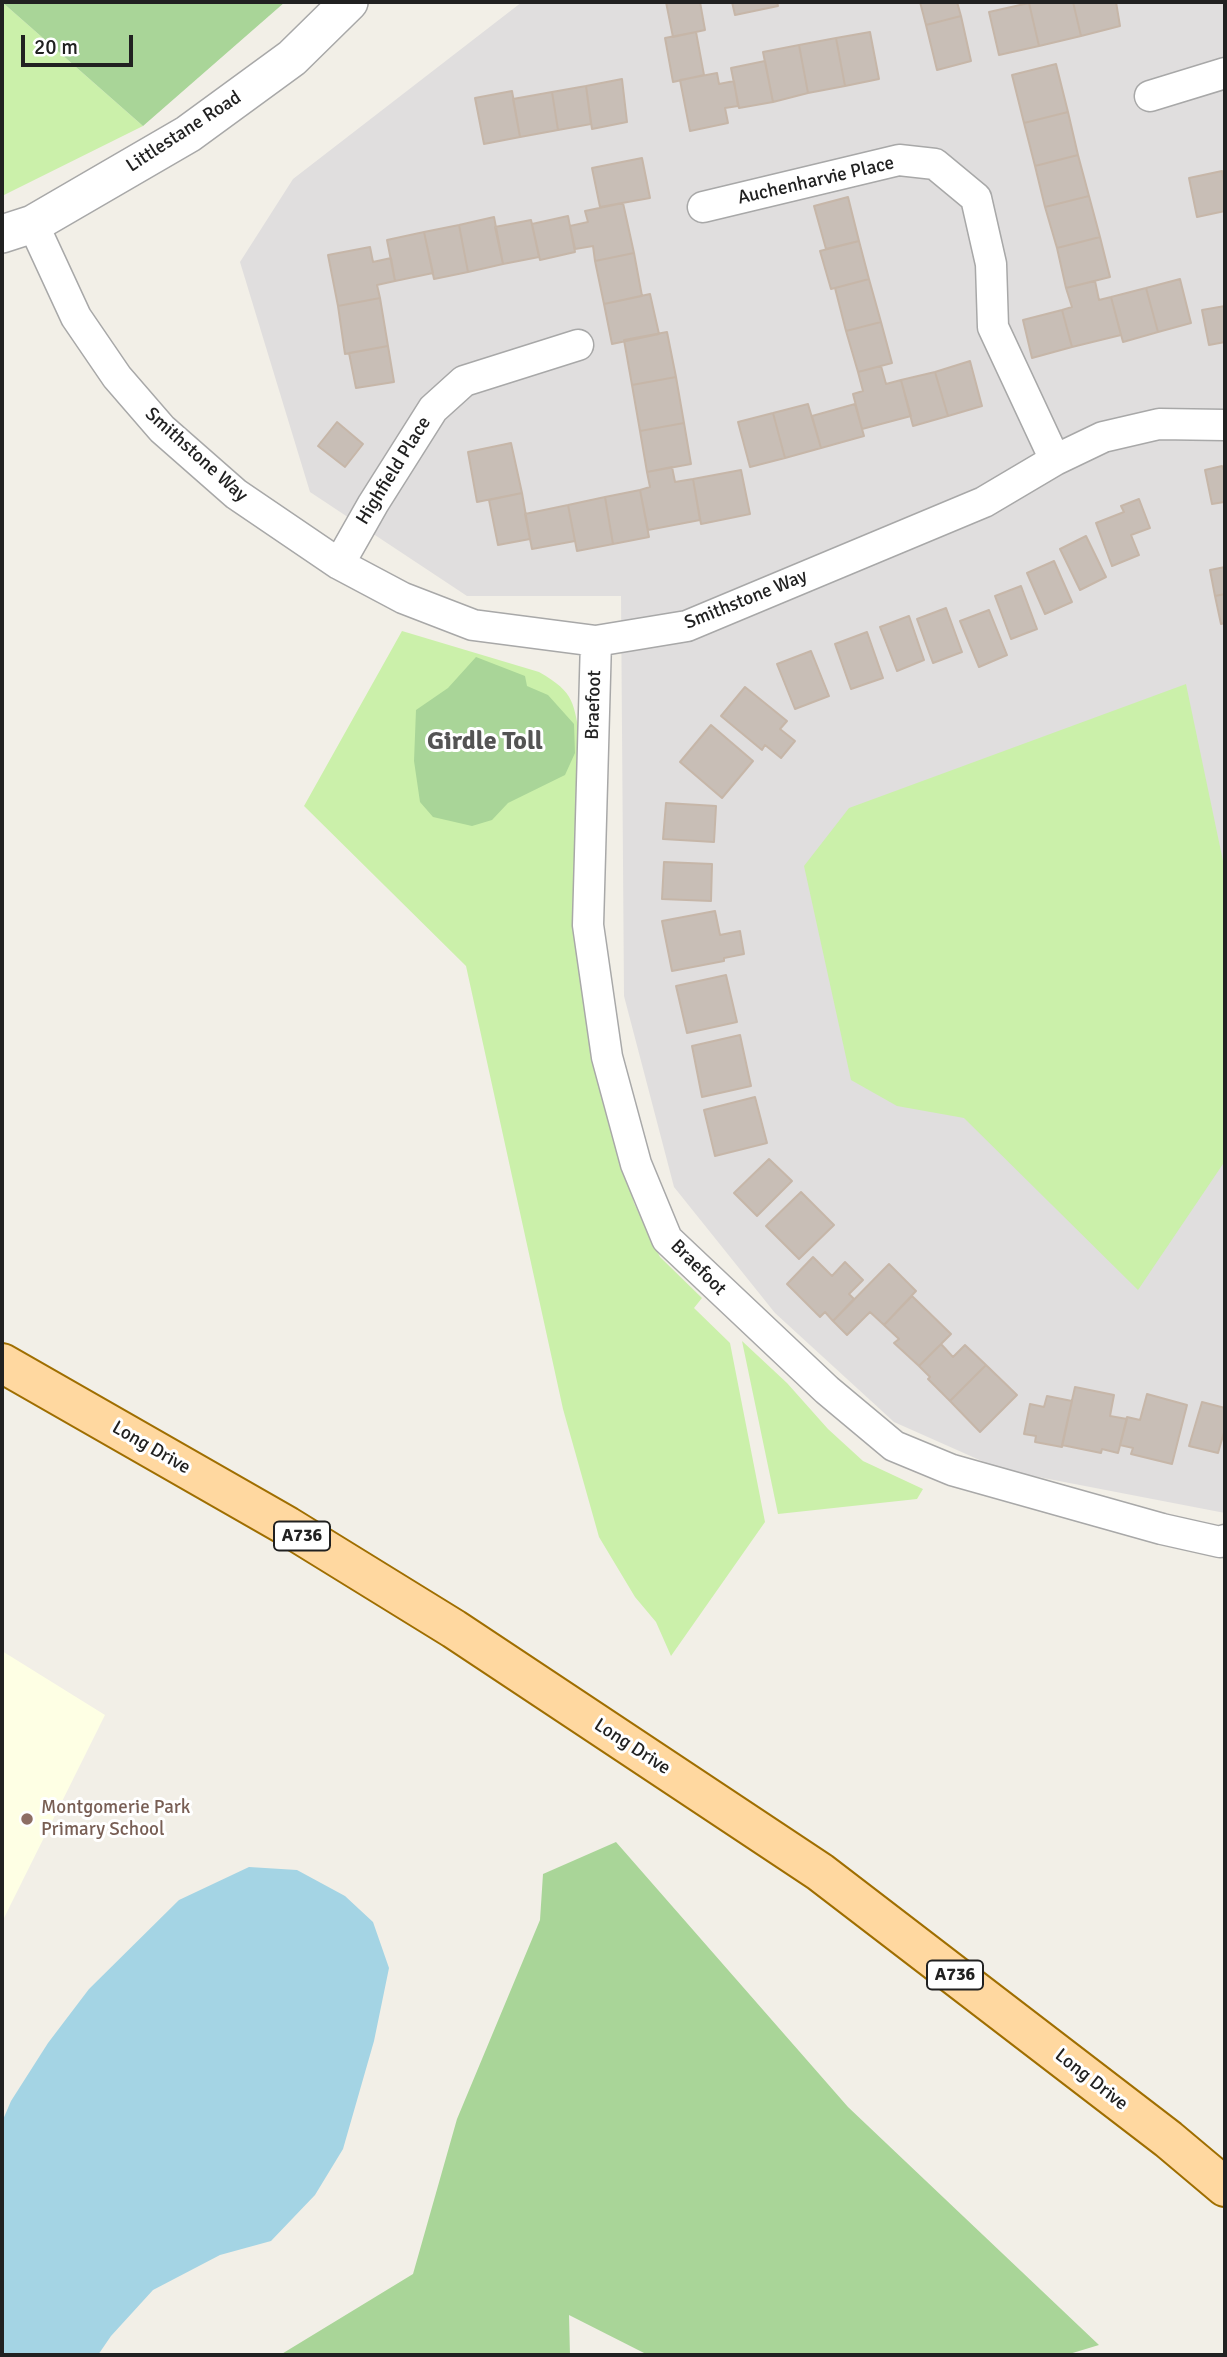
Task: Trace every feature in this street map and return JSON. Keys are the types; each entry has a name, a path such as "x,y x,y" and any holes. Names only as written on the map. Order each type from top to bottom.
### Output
{"main road":[{"name":"Long Drive","path":"2,1363 287,1526 454,1629 820,1872 1168,2139 1225,2187"}],"street":[{"name":"Littlestane Road","path":"17,229 188,134 292,58 349,2"},
{"path":"1150,96 1225,73"},
{"name":"Auchenharvie Place","path":"703,207 900,160 935,164 976,198 991,264 993,327 1055,460"},
{"name":"Smithstone Way","path":"17,229 117,377 162,429 236,494 339,564 403,598 473,625 596,641 687,626 984,502 1055,460 1103,437 1160,424 1225,425"},
{"name":"Highfield Place","path":"339,564 433,409 464,382 578,345"},
{"name":"Braefoot","path":"596,641 587,925 607,1057 636,1164 667,1239 827,1390 894,1446 952,1470 1223,1548"}],"shaded area":[{"path":"522,2 1225,2 1225,1513 1002,1470 894,1422 775,1313 674,1187 624,996 621,596 467,596 310,492 240,262 293,179"},
{"name":"Montgomerie Park Primary School","path":"2,1651 105,1715 2,1922"}],"green space":[{"path":"2,2 143,126 2,196"},
{"path":"2,2 285,2 143,126"},
{"path":"402,631 539,672 560,686 574,708 581,742 613,1113 634,1203 660,1257 702,1298 694,1308 730,1343 765,1522 671,1656 656,1622 635,1597 599,1537 563,1409 466,966 304,806"},
{"path":"476,657 525,676 527,686 548,695 574,724 575,753 565,775 508,803 492,820 472,826 433,817 420,802 414,761 416,710 448,688"},
{"path":"1186,684 1225,862 1225,1161 1138,1290 964,1118 897,1106 851,1080 804,866 849,808"},
{"path":"742,1341 863,1461 923,1489 917,1499 778,1514"},
{"path":"616,1842 848,2107 1099,2345 1066,2355 648,2355 569,2315 570,2355 280,2355 413,2274 457,2119 540,1920 543,1874"}],"water":[{"path":"249,1867 297,1870 345,1896 373,1922 389,1968 374,2041 343,2149 315,2195 271,2241 220,2255 153,2290 111,2336 98,2355 2,2355 2,2122 11,2101 48,2043 89,1989 179,1900"}],"building":[{"path":"666,2 700,2 705,30 673,37"},
{"path":"732,2 777,2 778,6 735,15"},
{"path":"920,2 957,2 961,16 926,25"},
{"path":"1073,2 1081,36 1039,46 1029,3"},
{"path":"1073,2 1116,2 1120,26 1081,36"},
{"path":"1029,3 1039,46 999,55 989,12"},
{"path":"961,16 971,61 937,70 926,25"},
{"path":"696,32 704,75 673,82 665,38"},
{"path":"870,32 879,79 845,86 836,38"},
{"path":"836,38 845,86 808,93 799,45"},
{"path":"799,45 808,93 773,102 763,52"},
{"path":"765,61 773,102 739,108 731,68"},
{"path":"1056,64 1068,112 1024,123 1012,75"},
{"path":"717,73 719,84 734,81 738,106 725,108 728,123 690,131 680,80"},
{"path":"622,79 627,122 592,129 586,86"},
{"path":"586,86 591,124 558,130 552,92"},
{"path":"512,91 520,137 484,144 475,98"},
{"path":"552,92 558,130 520,137 513,99"},
{"path":"1068,112 1078,155 1035,166 1024,123"},
{"path":"1078,155 1089,196 1045,207 1035,166"},
{"path":"642,158 650,198 600,207 592,168"},
{"path":"1222,171 1225,211 1197,217 1189,178"},
{"path":"1089,196 1100,237 1057,248 1045,207"},
{"path":"848,197 859,241 826,249 814,206"},
{"path":"623,203 634,253 595,261 593,246 575,249 570,226 588,222 585,211"},
{"path":"568,216 575,252 540,260 532,224"},
{"path":"494,217 503,264 468,272 459,225"},
{"path":"531,220 539,257 503,264 495,227"},
{"path":"459,225 468,272 434,279 424,232"},
{"path":"424,232 433,273 395,281 387,240"},
{"path":"1100,237 1110,277 1066,288 1057,248"},
{"path":"859,241 869,279 831,289 820,251"},
{"path":"370,247 373,262 391,258 395,281 377,285 380,298 338,306 328,255"},
{"path":"634,253 642,296 604,304 595,261"},
{"path":"869,279 881,322 846,331 835,288"},
{"path":"1180,279 1191,323 1158,332 1146,288"},
{"path":"1095,281 1099,300 1111,297 1121,335 1072,347 1062,310 1072,307 1066,288"},
{"path":"1146,288 1158,332 1123,342 1111,297"},
{"path":"650,294 659,334 612,344 604,304"},
{"path":"380,298 388,346 345,354 338,306"},
{"path":"1225,306 1225,342 1209,345 1202,310"},
{"path":"1062,310 1072,347 1032,358 1023,320"},
{"path":"881,322 892,363 858,372 846,331"},
{"path":"667,332 676,377 632,385 624,340"},
{"path":"388,346 394,382 356,388 349,353"},
{"path":"970,361 982,406 948,416 935,372"},
{"path":"881,366 886,384 901,380 911,416 862,429 853,394 863,391 858,372"},
{"path":"935,372 948,416 913,426 901,380"},
{"path":"676,377 684,423 640,431 632,385"},
{"path":"808,404 821,448 785,458 773,413"},
{"path":"855,404 864,436 821,448 812,416"},
{"path":"773,413 785,458 750,467 738,422"},
{"path":"337,422 363,444 345,467 318,446"},
{"path":"684,423 691,464 647,472 640,431"},
{"path":"511,443 522,493 477,502 468,452"},
{"path":"1222,466 1225,468 1225,510 1224,502 1212,504 1205,470"},
{"path":"672,467 675,482 693,479 700,520 648,530 640,490 650,487 647,472"},
{"path":"741,470 750,514 701,524 693,479"},
{"path":"640,490 649,537 613,544 605,497"},
{"path":"522,493 530,539 498,545 489,500"},
{"path":"605,497 613,544 577,551 568,505"},
{"path":"1139,499 1150,528 1131,535 1139,555 1112,566 1096,523 1124,512 1121,506"},
{"path":"568,505 575,541 532,549 525,514"},
{"path":"1086,536 1106,577 1080,590 1060,549"},
{"path":"1054,561 1072,602 1045,614 1027,573"},
{"path":"1225,567 1225,594 1215,596 1210,570"},
{"path":"1021,586 1037,629 1011,639 995,596"},
{"path":"1225,594 1225,623 1221,624 1215,596"},
{"path":"946,608 962,652 933,663 917,619"},
{"path":"989,610 1007,655 979,667 960,621"},
{"path":"909,616 924,660 897,671 880,627"},
{"path":"867,632 883,678 851,689 835,644"},
{"path":"811,651 829,696 795,709 777,664"},
{"path":"745,687 787,721 780,729 795,741 781,758 765,745 762,750 721,716"},
{"path":"711,725 753,761 722,798 680,762"},
{"path":"666,803 716,806 714,842 663,839"},
{"path":"664,862 712,864 711,901 662,899"},
{"path":"715,911 720,935 740,931 744,954 724,958 724,961 672,971 662,921"},
{"path":"726,975 737,1022 687,1033 676,986"},
{"path":"740,1035 751,1086 702,1097 692,1046"},
{"path":"755,1097 767,1143 715,1156 704,1110"},
{"path":"769,1159 792,1181 757,1216 734,1193"},
{"path":"801,1192 834,1225 799,1259 766,1226"},
{"path":"813,1257 832,1276 845,1262 863,1280 849,1294 854,1299 833,1321 825,1312 820,1317 787,1284"},
{"path":"889,1264 916,1291 884,1325 870,1312 847,1335 833,1321"},
{"path":"912,1296 951,1334 919,1366 894,1343 899,1339 884,1325"},
{"path":"941,1344 953,1357 965,1345 986,1365 950,1401 919,1366"},
{"path":"986,1365 1017,1395 980,1432 950,1401"},
{"path":"1075,1387 1114,1395 1110,1416 1127,1419 1118,1453 1102,1449 1101,1453 1062,1445"},
{"path":"1147,1394 1187,1405 1172,1464 1131,1454 1133,1448 1120,1445 1127,1417 1140,1420"},
{"path":"1047,1396 1072,1401 1062,1447 1035,1442 1036,1436 1024,1434 1030,1404 1044,1407"},
{"path":"1202,1402 1225,1408 1225,1429 1218,1453 1189,1446"}],"place":[{"name":"Montgomerie Park Primary School","path":"27,1819"}],"district":[{"name":"Girdle Toll","path":"485,742"}]}
